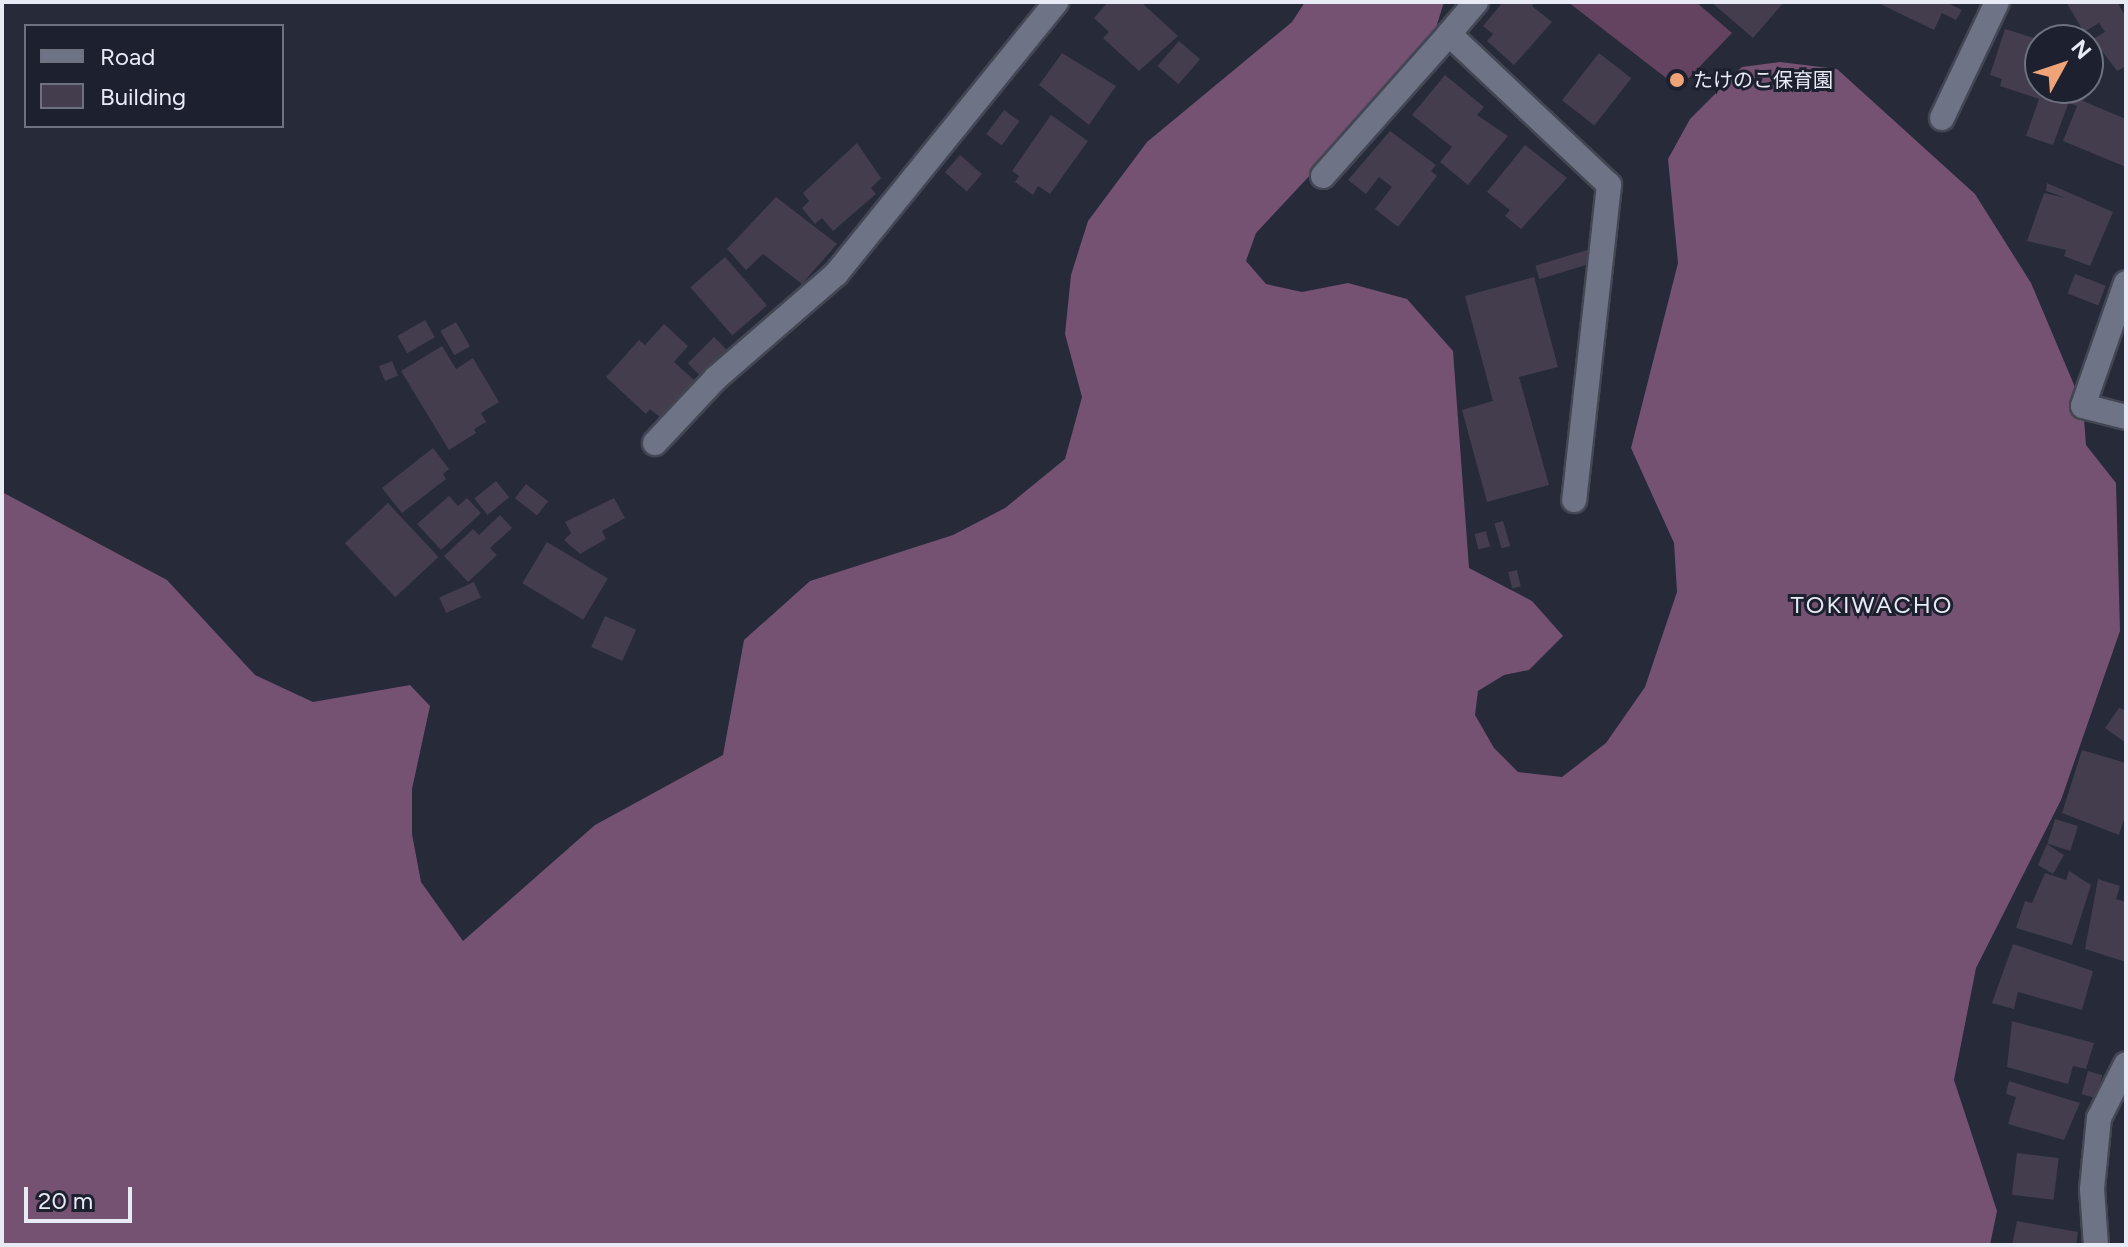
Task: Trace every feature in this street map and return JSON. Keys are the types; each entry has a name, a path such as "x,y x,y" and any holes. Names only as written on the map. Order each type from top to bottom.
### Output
{"street":[{"path":"655,443 716,378 836,274 1056,2"},
{"path":"1323,176 1476,2"},
{"path":"1942,118 1997,2"},
{"path":"1449,34 1609,185 1574,500"},
{"path":"2126,283 2083,406 2126,417"},
{"path":"2096,1245 2092,1189 2099,1118 2126,1064"}],"shaded area":[{"path":"1305,2 1444,2 1435,31 1399,80 1256,233 1246,261 1266,284 1302,292 1348,283 1407,299 1453,351 1469,568 1532,601 1563,636 1529,670 1504,675 1478,691 1475,715 1494,748 1518,772 1562,777 1606,743 1645,687 1677,592 1674,543 1631,448 1678,263 1668,159 1690,119 1742,67 1780,62 1837,69 1975,194 2031,283 2083,406 2086,445 2116,483 2120,631 2061,800 1976,968 1954,1080 1997,1211 1990,1245 2,1245 2,492 167,580 255,675 313,702 410,685 430,706 412,789 412,834 421,882 463,941 595,825 723,755 744,640 810,581 953,535 1005,508 1065,459 1082,397 1065,334 1071,275 1088,221 1147,142 1292,22"},
{"path":"1568,2 1696,2 1732,33 1679,88"}],"building":[{"path":"1108,2 1141,2 1178,36 1139,71 1103,38 1109,32 1094,18"},
{"path":"1503,2 1536,2 1532,6 1552,22 1514,65 1487,41 1493,34 1483,26"},
{"path":"1711,2 1784,2 1753,38"},
{"path":"1876,2 1946,2 1962,10 1956,20 1942,13 1934,30"},
{"path":"2066,2 2117,2 2126,17 2126,66 2117,71 2104,54 2104,24 2079,24"},
{"path":"2005,29 2024,35 2024,94 2000,86 2002,79 1990,75"},
{"path":"1179,41 1200,59 1178,84 1157,66"},
{"path":"1062,53 1116,86 1089,125 1039,85"},
{"path":"1599,53 1631,78 1594,126 1562,100"},
{"path":"1445,75 1484,107 1477,115 1508,136 1468,185 1440,162 1452,147 1412,115"},
{"path":"2037,104 2068,104 2053,145 2026,136"},
{"path":"2072,104 2090,104 2126,119 2126,167 2063,141 2077,106"},
{"path":"1004,110 1019,121 1002,145 986,134"},
{"path":"1051,115 1088,141 1050,194 1038,186 1033,195 1015,182 1019,176 1012,171"},
{"path":"1390,131 1436,165 1431,171 1437,176 1398,227 1375,209 1392,187 1379,177 1366,194 1348,180"},
{"path":"857,143 881,178 871,188 876,194 833,231 822,218 815,224 802,208 809,201 803,193"},
{"path":"1525,145 1567,178 1521,229 1505,216 1510,210 1487,192"},
{"path":"960,155 982,174 967,191 945,172"},
{"path":"2047,183 2113,212 2090,266 2064,256 2066,250 2027,241 2044,193 2066,198 2046,191"},
{"path":"776,197 837,244 802,284 763,254 746,270 727,249"},
{"path":"1587,250 1591,263 1539,279 1535,266"},
{"path":"725,257 767,305 732,335 690,287"},
{"path":"2075,274 2106,286 2098,305 2067,294"},
{"path":"1534,277 1558,367 1519,377 1549,485 1487,502 1462,410 1493,401 1465,296"},
{"path":"425,320 435,337 407,353 397,336"},
{"path":"456,322 470,346 454,355 440,331"},
{"path":"664,324 688,346 674,362 695,381 661,418 650,409 646,414 606,377 639,340 645,345"},
{"path":"714,337 727,350 701,376 688,363"},
{"path":"442,346 456,369 473,358 499,402 481,413 486,422 474,429 476,433 449,450 401,371"},
{"path":"392,361 398,376 385,381 379,366"},
{"path":"433,448 449,469 443,474 446,479 402,513 382,488"},
{"path":"496,481 509,497 487,515 474,499"},
{"path":"526,484 548,501 537,515 515,498"},
{"path":"449,496 458,506 467,498 481,513 441,550 417,524"},
{"path":"614,498 625,518 602,531 606,539 580,554 564,540 571,533 565,522"},
{"path":"388,503 438,557 395,597 345,543"},
{"path":"500,515 512,528 490,548 497,555 468,582 444,556 473,529 479,535"},
{"path":"1503,521 1510,546 1502,548 1494,523"},
{"path":"1486,531 1490,546 1479,550 1474,534"},
{"path":"547,542 608,579 583,620 522,583"},
{"path":"1517,570 1521,587 1512,589 1508,572"},
{"path":"474,582 481,598 446,613 439,597"},
{"path":"605,616 636,630 622,661 591,647"},
{"path":"2119,708 2126,710 2126,743 2105,728"},
{"path":"2082,750 2126,763 2126,813 2119,835 2062,813"},
{"path":"2055,819 2078,826 2070,851 2047,844"},
{"path":"2047,844 2064,855 2053,874 2038,865"},
{"path":"2069,871 2091,885 2072,945 2016,928 2025,901 2032,903 2045,873 2066,880"},
{"path":"2098,879 2120,886 2116,899 2126,902 2126,962 2085,949"},
{"path":"2013,944 2093,971 2082,1010 2018,992 2014,1009 1992,1003"},
{"path":"2012,1021 2094,1043 2086,1069 2073,1066 2068,1084 2007,1067"},
{"path":"2088,1071 2102,1075 2096,1098 2081,1094"},
{"path":"2009,1081 2080,1103 2064,1140 2008,1124 2016,1097 2006,1094"},
{"path":"2017,1153 2059,1158 2054,1200 2012,1195"},
{"path":"2017,1221 2078,1232 2076,1245 2012,1245"}],"place":[{"name":"たけのこ保育園","path":"1677,80"}],"district":[{"name":"TOKIWACHO","path":"1872,605"}]}
